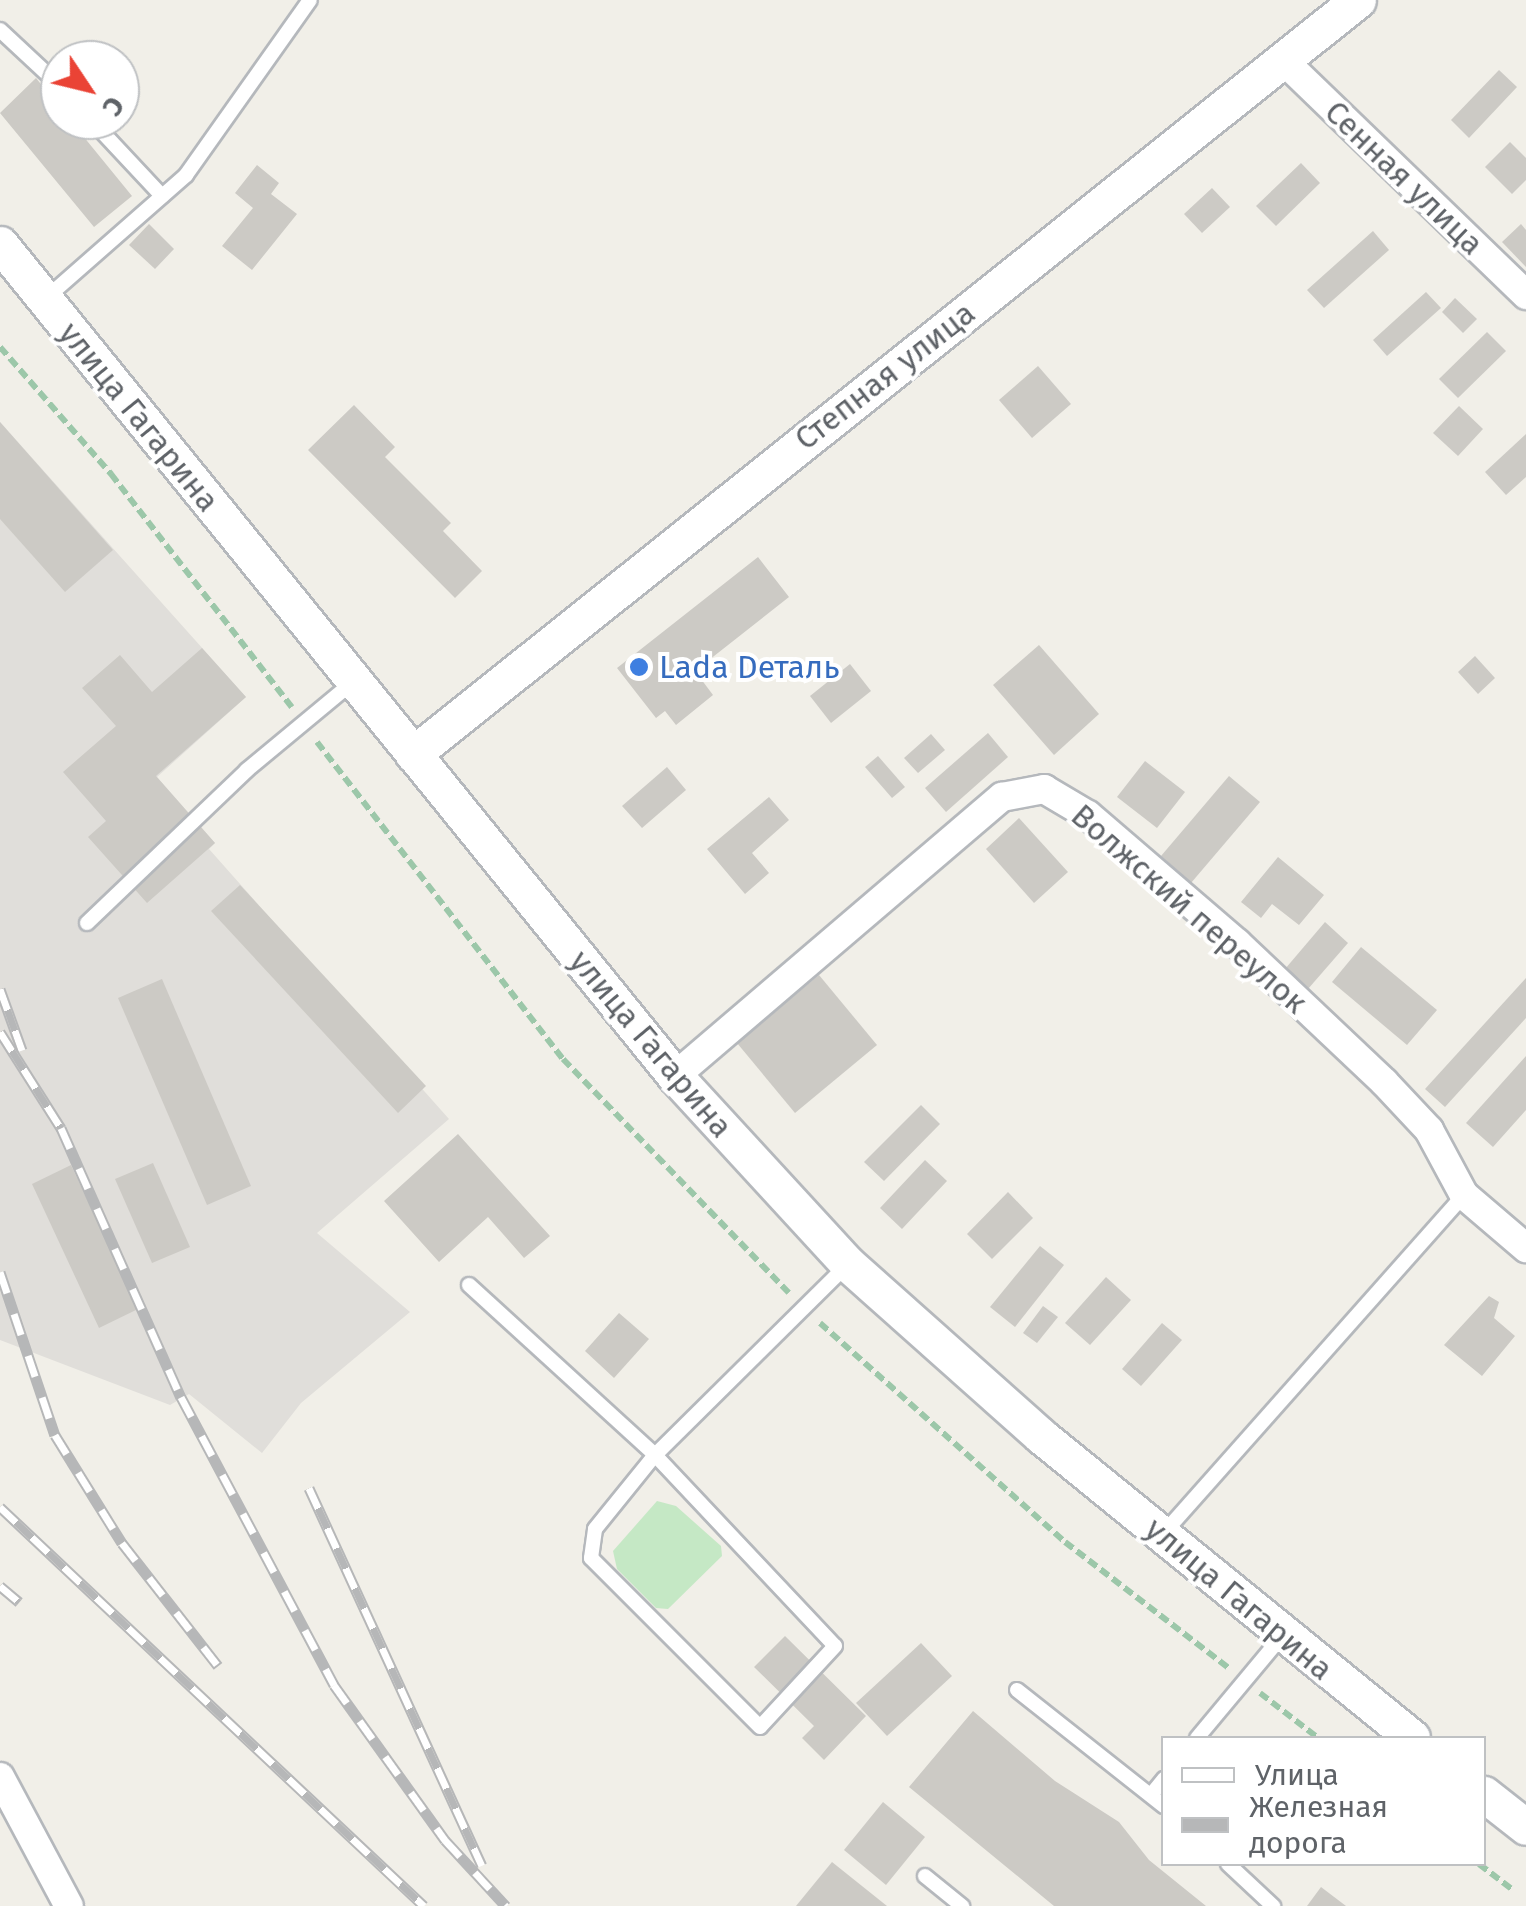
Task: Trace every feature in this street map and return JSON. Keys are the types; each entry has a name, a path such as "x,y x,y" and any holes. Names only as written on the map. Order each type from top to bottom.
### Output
{"street":[{"name":"Степная улица","path":"413,754 1358,0"},
{"name":"Сенная улица","path":"1284,61 1526,295"},
{"name":"улица Гагарина","path":"0,244 674,1076 848,1264 926,1338 1282,1636 1409,1736"},
{"name":"Волжский переулок","path":"674,1076 1002,797 1044,789 1088,815 1223,930 1384,1082 1430,1130 1464,1195 1526,1248"},
{"path":"0,1777 69,1906"},
{"path":"1486,1796 1526,1827"}],"lane":[{"path":"45,300 186,175 310,0"},
{"path":"0,30 40,67"},
{"path":"110,140 162,196"},
{"path":"87,923 354,682"},
{"path":"1162,1535 1464,1195"},
{"path":"468,1285 655,1456 835,1646 760,1726 591,1558 595,1528 655,1456 848,1264"},
{"path":"1199,1736 1282,1636"},
{"path":"1017,1690 1161,1803"},
{"path":"1151,1795 1161,1783"},
{"path":"1230,1866 1274,1906"},
{"path":"925,1876 962,1906"}],"path":[{"path":"0,347 111,474 551,1044 804,1308 1065,1542 1315,1736"},
{"path":"1482,1866 1513,1890"}],"shaded area":[{"path":"0,422 246,697 157,777 215,843 209,849 449,1119 317,1233 410,1312 301,1403 262,1453 189,1394 170,1405 0,1340"}],"green space":[{"path":"657,1501 676,1506 721,1546 722,1556 668,1609 656,1608 617,1569 613,1551"}],"building":[{"path":"1499,70 1517,87 1469,138 1451,120"},
{"path":"36,78 40,83 40,140 86,140 132,196 94,227 0,113"},
{"path":"1510,142 1526,158 1526,180 1512,194 1485,167"},
{"path":"1301,163 1320,183 1276,226 1256,206"},
{"path":"257,165 279,183 271,194 297,214 252,270 222,246 253,208 235,193"},
{"path":"1212,188 1230,207 1202,233 1184,214"},
{"path":"149,224 174,249 155,269 129,245"},
{"path":"1521,224 1526,230 1526,267 1502,242"},
{"path":"1373,231 1389,250 1324,308 1307,290"},
{"path":"1426,292 1441,308 1387,356 1373,340"},
{"path":"1455,298 1477,319 1463,333 1442,312"},
{"path":"1487,332 1506,351 1458,398 1439,379"},
{"path":"1038,366 1071,404 1032,438 999,400"},
{"path":"354,405 395,447 385,457 451,523 443,531 482,571 455,598 308,450"},
{"path":"1459,406 1483,429 1458,456 1433,433"},
{"path":"0,422 113,550 65,592 0,519"},
{"path":"1526,434 1526,477 1506,495 1485,472"},
{"path":"758,557 789,597 695,671 713,695 676,725 665,711 656,718 617,668"},
{"path":"1039,645 1099,714 1054,755 993,685"},
{"path":"202,648 246,697 156,776 215,843 147,903 88,837 106,821 63,772 116,726 82,688 120,655 152,692"},
{"path":"1475,656 1495,678 1478,694 1458,672"},
{"path":"850,664 871,691 831,723 810,696"},
{"path":"988,733 1008,757 946,812 925,788"},
{"path":"931,734 945,750 918,773 904,758"},
{"path":"878,756 905,787 892,798 865,767"},
{"path":"1145,761 1185,792 1157,828 1117,797"},
{"path":"667,767 686,790 642,828 622,806"},
{"path":"1229,776 1260,802 1191,883 1161,856"},
{"path":"769,797 789,820 752,853 769,873 745,894 707,849"},
{"path":"1019,818 1068,872 1034,903 986,849"},
{"path":"1278,857 1324,895 1299,925 1272,904 1261,918 1241,902"},
{"path":"240,885 426,1086 398,1113 211,911"},
{"path":"1325,922 1348,943 1308,989 1285,969"},
{"path":"1361,947 1437,1010 1407,1045 1332,982"},
{"path":"819,975 877,1045 795,1113 737,1043"},
{"path":"1526,978 1526,1018 1445,1107 1425,1089"},
{"path":"162,979 251,1186 207,1205 118,998"},
{"path":"1526,1056 1526,1110 1493,1147 1466,1123"},
{"path":"921,1105 940,1124 884,1181 864,1162"},
{"path":"458,1134 550,1236 524,1258 488,1217 439,1262 384,1201"},
{"path":"925,1160 947,1181 902,1229 880,1208"},
{"path":"153,1163 190,1247 152,1263 115,1179"},
{"path":"71,1165 138,1309 99,1328 32,1184"},
{"path":"1008,1192 1033,1218 992,1259 967,1234"},
{"path":"1040,1246 1064,1265 1015,1327 990,1307"},
{"path":"1106,1277 1131,1300 1090,1345 1065,1323"},
{"path":"1489,1296 1499,1302 1494,1318 1515,1336 1482,1376 1444,1345"},
{"path":"1043,1306 1058,1317 1037,1343 1023,1333"},
{"path":"619,1313 649,1339 614,1378 585,1351"},
{"path":"1162,1323 1182,1340 1141,1386 1122,1369"},
{"path":"785,1636 866,1716 824,1760 802,1738 814,1726 754,1667"},
{"path":"921,1643 952,1676 887,1736 856,1703"},
{"path":"973,1711 1055,1781 1119,1822 1149,1860 1206,1906 1054,1906 909,1787"},
{"path":"883,1802 925,1837 886,1885 844,1850"},
{"path":"832,1862 887,1906 796,1906"},
{"path":"1321,1887 1346,1906 1307,1906"}],"railway":[{"path":"0,989 22,1050"},
{"path":"0,1032 61,1128 181,1397 334,1685 445,1840 506,1906"},
{"path":"0,1272 55,1435 122,1543 218,1666"},
{"path":"309,1488 482,1865"},
{"path":"0,1507 424,1906"},
{"path":"0,1586 19,1602"}],"place":[{"name":"Lada Dеталь","path":"639,667"}]}
